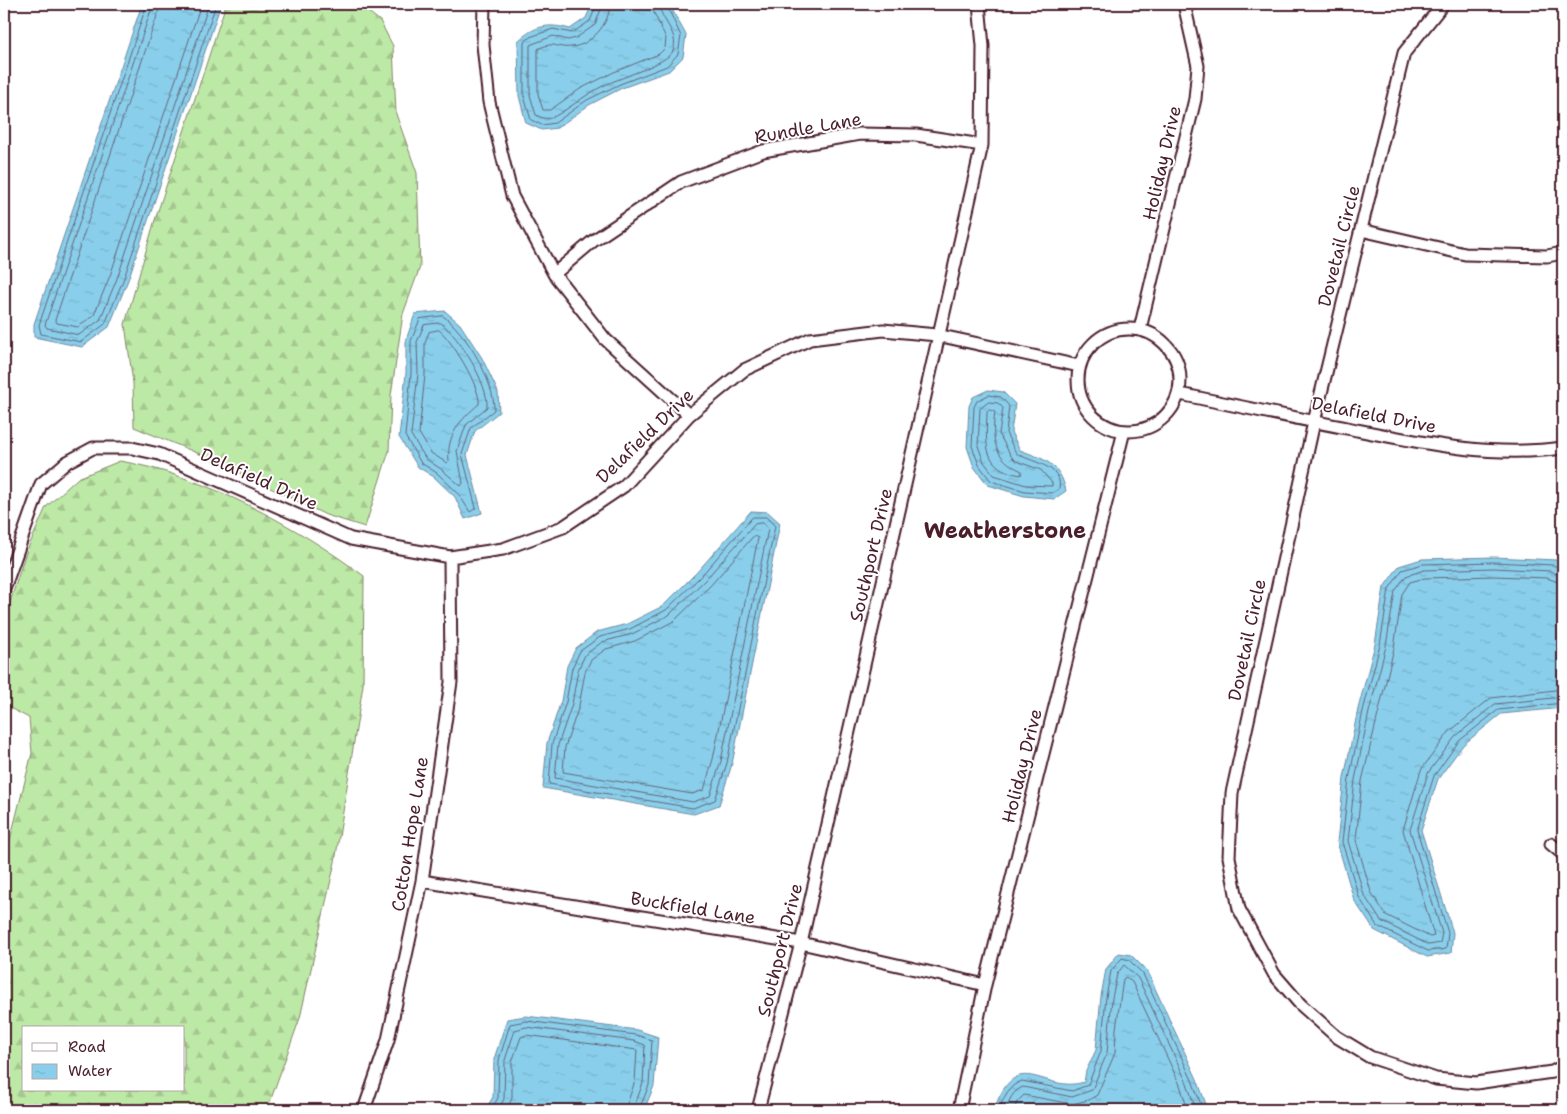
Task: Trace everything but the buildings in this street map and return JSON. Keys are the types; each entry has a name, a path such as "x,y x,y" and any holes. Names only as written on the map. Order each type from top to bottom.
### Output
{"street":[{"path":"484,4 483,45 496,135 512,196 554,274 605,339 689,415"},
{"name":"Southport Drive","path":"758,1110 801,943 937,335 982,145 983,46 979,4"},
{"name":"Holiday Drive","path":"1140,329 1195,99 1198,66 1184,4"},
{"name":"Dovetail Circle","path":"1443,4 1404,53 1314,422 1232,793 1229,857 1239,910 1274,974 1300,1004 1337,1037 1370,1058 1436,1079 1476,1083 1552,1072 1563,1066"},
{"name":"Rundle Lane","path":"554,274 593,241 681,182 763,150 860,134 916,135 982,145"},
{"path":"1361,230 1465,254 1548,256 1563,253"},
{"path":"1123,328 1140,329 1160,338 1176,357 1181,373 1180,394 1165,418 1143,430 1124,431 1100,422 1084,406 1078,388 1079,366 1087,350 1106,333 1123,328"},
{"name":"Delafield Drive","path":"4,589 41,484 67,462 93,448 132,448 159,454 351,539 450,558 503,548 563,527 624,486 689,415 744,370 810,339 884,330 937,335 1079,366"},
{"name":"Delafield Drive","path":"1180,394 1314,422 1466,450 1531,452 1563,448"},
{"name":"Holiday Drive","path":"960,1110 985,985 1124,431"},
{"name":"Cotton Hope Lane","path":"364,1110 388,1040 422,881 451,682 450,558"},
{"path":"1551,844 1563,854"},
{"name":"Buckfield Lane","path":"422,881 801,943 985,985"}],"green space":[{"path":"226,4 331,4 361,6 380,21 393,46 396,114 417,173 420,267 403,314 391,395 389,451 365,527 326,515 202,455 134,427 133,383 125,324 154,223"},
{"path":"120,461 184,478 248,505 309,539 364,576 363,685 335,862 300,1018 267,1110 4,1110 4,864 32,753 29,718 4,705 4,621 25,555 46,507 78,478"}],"water":[{"path":"142,4 221,4 128,280 109,327 82,347 34,337 34,324"},
{"path":"592,4 669,4 686,35 683,57 669,71 622,88 589,105 557,128 542,130 526,123 519,96 518,41 530,32 542,27 555,26 570,29 586,18"},
{"path":"445,311 460,324 482,358 498,392 499,412 475,431 467,455 482,513 465,519 455,497 434,477 418,467 399,437 406,373 406,340 415,314"},
{"path":"988,390 1003,392 1015,404 1011,432 1020,450 1050,463 1060,474 1066,491 1054,499 1024,496 988,485 974,467 967,447 969,406 973,397"},
{"path":"751,511 768,512 780,523 732,764 719,805 694,814 543,788 547,743 561,701 567,666 576,648 597,632 627,624 663,606 697,572"},
{"path":"1494,557 1556,560 1563,567 1563,708 1501,714 1463,745 1438,779 1421,830 1453,933 1451,953 1427,957 1374,930 1354,900 1337,842 1344,778 1358,709 1375,644 1384,587 1399,566 1422,559"},
{"path":"1119,953 1131,955 1147,971 1197,1079 1208,1110 994,1110 1003,1090 1012,1080 1022,1076 1033,1076 1056,1083 1084,1082 1086,1071 1096,1050 1101,996 1106,969"},
{"path":"526,1016 637,1030 658,1037 654,1086 644,1110 485,1110 493,1097 494,1059 507,1019"}],"district":[{"name":"Weatherstone","path":"1005,530"}]}
